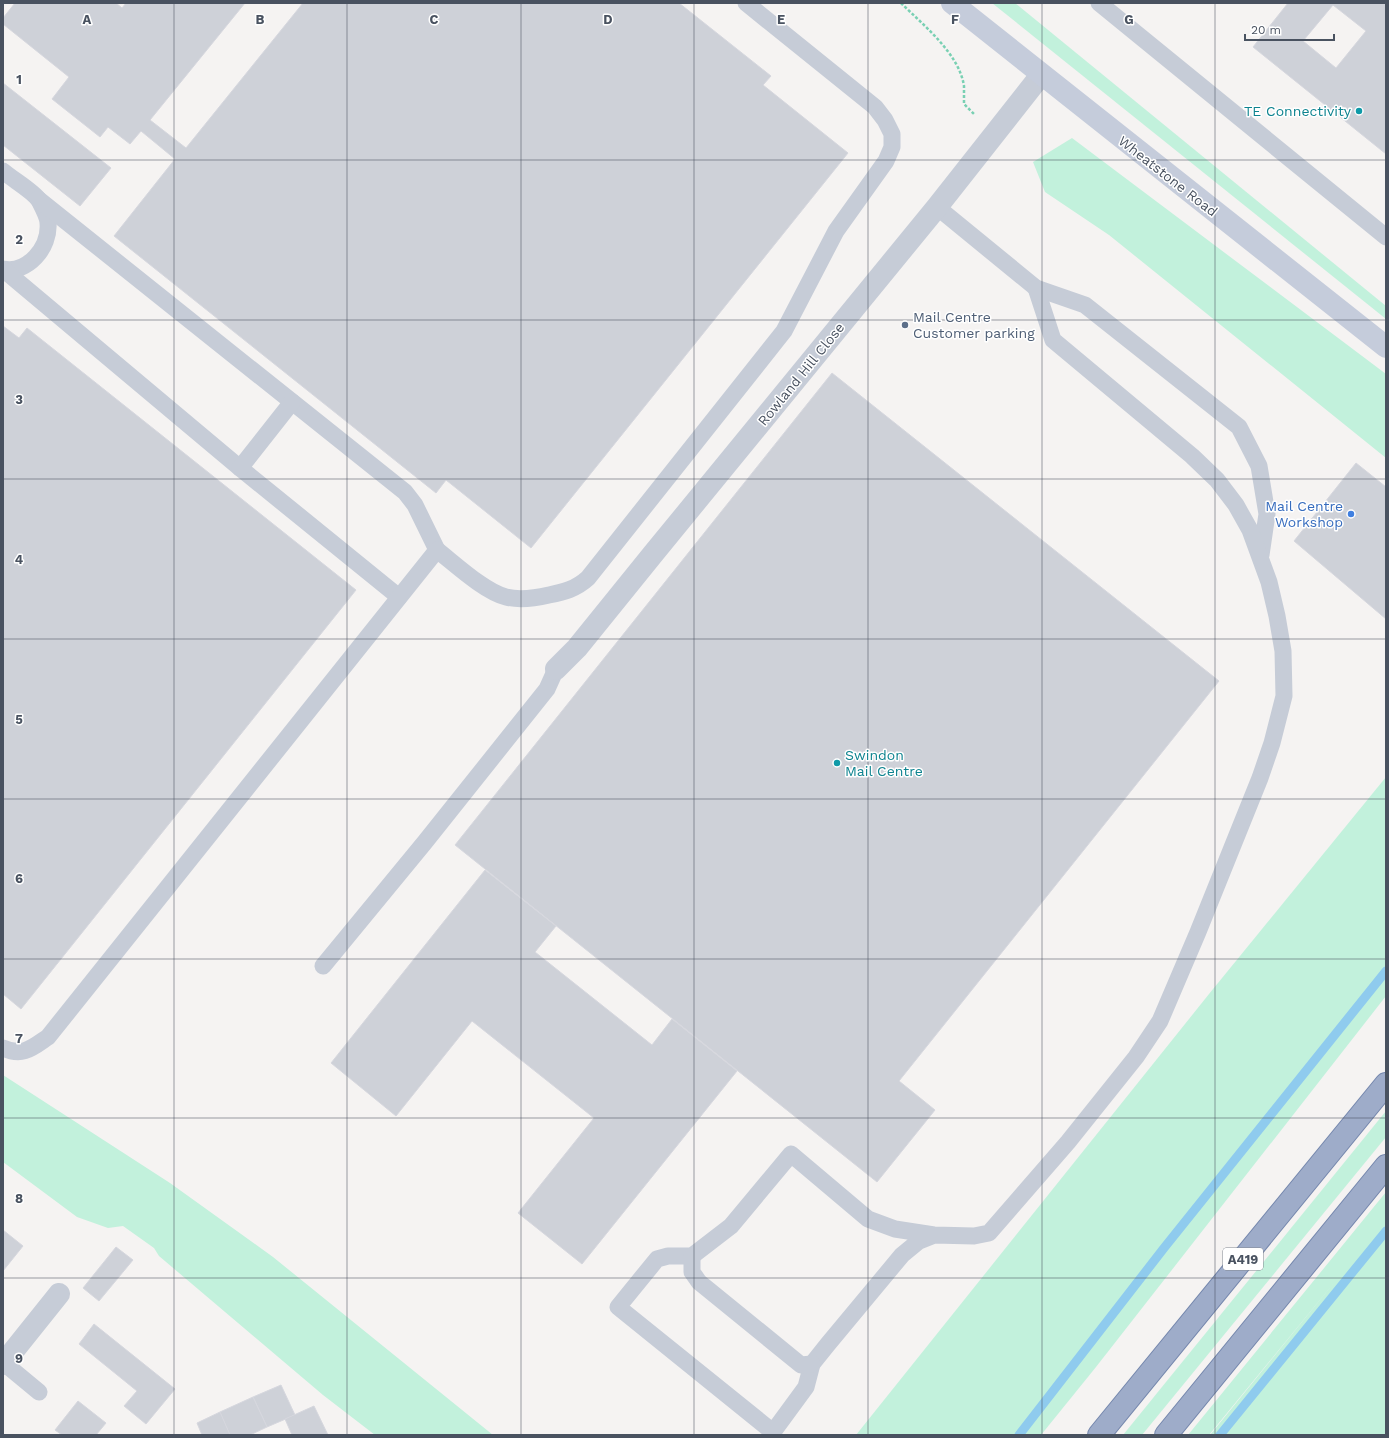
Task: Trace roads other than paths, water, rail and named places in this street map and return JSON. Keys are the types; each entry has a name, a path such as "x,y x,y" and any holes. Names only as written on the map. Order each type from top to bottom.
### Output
{"highway":[{"name":"A419","path":"1100,1435 1386,1084"},
{"path":"1166,1435 1386,1166"}],"main road":[{"name":"Wheatstone Road","path":"952,3 1386,347"}],"street":[{"name":"Rowland Hill Close","path":"556,669 577,648 937,207 1041,75"},
{"path":"3,1364 59,1294"}],"lane":[{"path":"3,171 410,498 437,550 490,590 506,597 542,597 563,592 579,586 583,582 784,331 836,231 886,160 892,147 892,134 885,120 875,107 746,3"},
{"path":"1098,3 1386,237"},
{"path":"4,270 26,266 35,258 43,246 48,234 48,222 38,199"},
{"path":"937,207 1036,288 1084,305 1239,427 1259,466 1267,514 1260,558"},
{"path":"4,270 240,468 399,597"},
{"path":"934,1234 919,1241 902,1254 812,1364 806,1387 773,1432 618,1307 657,1259 668,1256 692,1256 732,1226 791,1154 868,1219 895,1229 934,1234 974,1236 989,1233 1073,1136 1136,1057 1160,1021 1198,932 1260,778 1272,743 1284,696 1283,651 1277,616 1250,530 1236,505 1217,480 1192,456 1053,340 1036,288"},
{"path":"240,468 292,402"},
{"path":"3,1048 13,1053 30,1050 48,1036 437,550"},
{"path":"323,966 548,689 556,669"},
{"path":"692,1256 692,1272 699,1282 801,1365 812,1364"},
{"path":"3,1364 39,1392"}],"waterway":[{"path":"1019,1435 1164,1248 1386,971"},
{"path":"1220,1435 1386,1231"}],"place":[{"name":"TE Connectivity","path":"1359,111"},
{"name":"Mail Centre Customer parking","path":"905,325"},
{"name":"Mail Centre Workshop","path":"1351,514"},
{"name":"Swindon Mail Centre","path":"837,763"}]}
